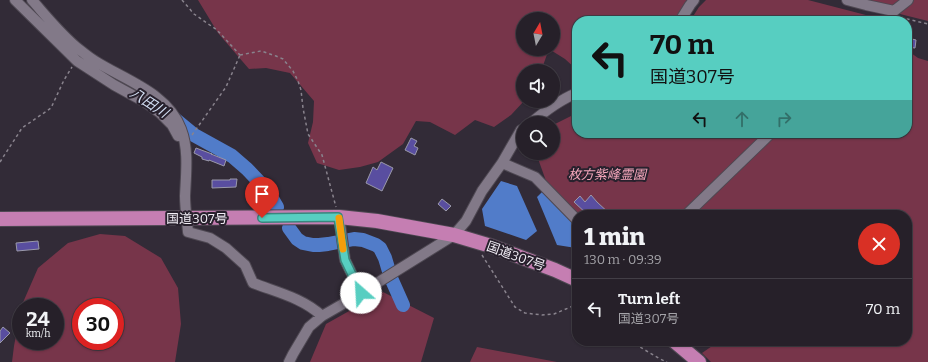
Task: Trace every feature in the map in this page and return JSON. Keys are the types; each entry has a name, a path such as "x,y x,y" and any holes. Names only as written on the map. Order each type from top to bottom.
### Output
{"highway":[{"name":"国道307号","path":"0,219 338,217 378,221 454,235 498,249 572,278"},
{"path":"680,346 699,362"}],"street":[{"path":"15,0 77,61 160,113 172,125 177,136 185,140"},
{"path":"32,0 64,35 84,53 94,61 155,96 166,104 175,115 185,140 185,207 188,232 210,238 226,248 245,265 252,283 298,299 316,310 322,316"},
{"path":"683,16 694,0"},
{"path":"847,0 894,11 908,0"},
{"path":"540,116 552,106 572,95"},
{"path":"691,210 766,138"},
{"path":"289,362 309,328 322,316 454,235 466,221 482,191 502,163 516,139"},
{"path":"502,163 535,177 572,215"},
{"path":"338,217 345,260 361,293"}],"path":[{"path":"182,0 194,14 217,30 240,55"},
{"path":"894,11 900,16"},
{"path":"912,20 928,24"},
{"path":"240,55 262,52 276,56 283,59 293,71 301,90 308,134 322,156 338,217"},
{"path":"185,140 191,137 226,87 240,55"},
{"path":"0,162 22,128 51,108 64,80 77,61"},
{"path":"474,241 515,307 525,313 542,315 554,314 572,306"},
{"path":"638,346 667,362"}],"green space":[{"path":"198,0 691,0 680,16 572,16 572,65 560,56 560,12 516,12 516,56 546,56 544,64 516,64 516,108 518,108 511,115 494,127 475,120 455,135 430,122 416,121 403,144 378,162 360,167 339,170 317,163 308,143 313,122 314,101 290,73 266,68 249,69 218,33"},
{"path":"706,0 808,0 870,16 693,16"},
{"path":"842,0 928,0 928,21 912,16 859,8"},
{"name":"枚方紫峰霊園","path":"912,54 918,58 928,61 928,362 711,362 702,353 712,346 912,346 912,210 572,210 546,181 538,160 560,160 560,122 572,116 572,138 912,138"},
{"path":"100,234 125,236 161,258 178,288 181,324 175,362 12,362 14,350 64,350 64,298 25,298 38,268 68,243"},
{"path":"383,292 434,318 421,362 310,362 326,324"},
{"path":"477,347 557,362 470,362"}],"water":[{"path":"501,181 517,186 537,231 526,240 485,226 482,209"},
{"path":"543,191 572,222 572,247 557,245 537,197"}],"building":[{"path":"912,39 916,40 915,48 912,48"},
{"path":"411,138 417,141 414,146 418,148 415,155 405,150"},
{"path":"196,148 226,160 224,166 202,159 202,157 194,153"},
{"path":"381,162 393,168 382,191 366,183 373,167 377,170"},
{"path":"237,179 236,187 212,188 212,180"},
{"path":"591,195 606,210 583,210 574,202 580,196 585,202"},
{"path":"442,199 451,206 446,211 438,204"},
{"path":"38,241 39,249 17,251 16,243"},
{"path":"3,327 10,333 0,343 0,331"}],"waterway":[{"name":"八田川","path":"171,116 194,135 232,156 267,190 277,207"},
{"name":"八田川","path":"289,228 297,239 303,243 313,245 354,239 363,240 376,245 380,248 385,258 391,278 403,305"}],"slow traffic":[{"path":"339,218 343,249"}],"route":[{"path":"262,218 338,217 345,260 361,293"}]}
